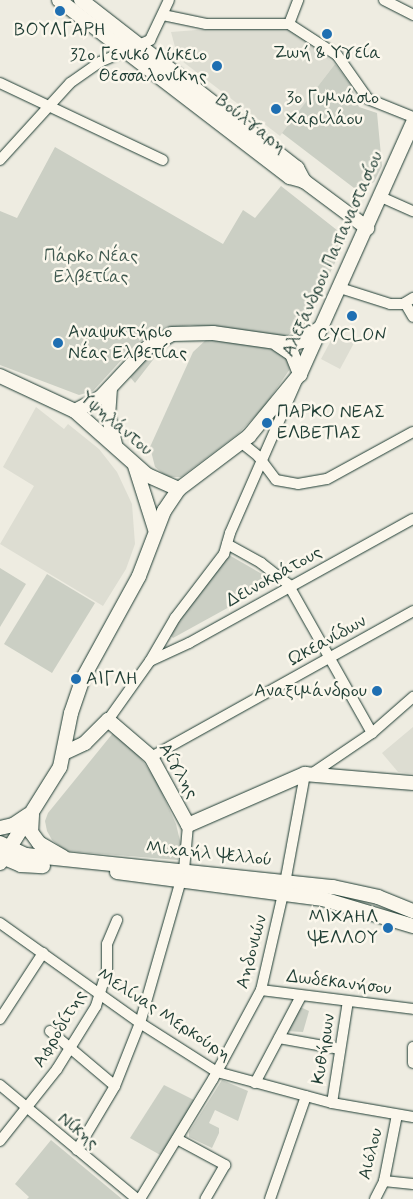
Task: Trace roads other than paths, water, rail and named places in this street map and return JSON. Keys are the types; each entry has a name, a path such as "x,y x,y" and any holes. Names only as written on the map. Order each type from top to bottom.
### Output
{"street":[{"name":"Βούλγαρη","path":"59,0 290,177 304,181 367,228"},
{"name":"Βούλγαρη","path":"81,0 297,168 304,181"},
{"path":"0,160 49,107 85,72 110,57 139,46 154,36 168,0"},
{"path":"289,24 298,0"},
{"path":"384,0 413,15"},
{"path":"163,15 206,24 289,24 337,55 368,99 413,117"},
{"path":"0,83 163,160"},
{"name":"Αλεξάνδρου Παπαναστασίου","path":"64,753 85,743 108,720 150,661 169,627 211,574 227,544 263,465 300,374 413,123"},
{"path":"381,197 413,211"},
{"path":"340,288 380,302 409,301 413,317"},
{"path":"75,411 92,403 110,388 147,348 172,334 213,333 274,343 302,341 323,324"},
{"path":"274,343 292,354 300,374"},
{"name":"Αλεξάνδρου Παπαναστασίου","path":"3,854 52,782 64,753 71,713 83,678 139,576 155,529 179,489 242,443 269,414 300,374"},
{"name":"Υψηλάντου","path":"0,376 75,411 155,481 179,489"},
{"path":"110,388 108,414 115,446"},
{"path":"242,443 258,456 272,477 298,484 320,481 413,432"},
{"path":"134,463 155,529"},
{"name":"Δεινοκράτους","path":"150,661 189,643 413,519"},
{"path":"227,544 261,563 289,586 372,733"},
{"name":"Ωκεανίδων","path":"151,757 413,611"},
{"path":"77,1150 115,1086 140,1023 182,876 188,825 309,774 372,733 413,697"},
{"name":"Αίγλης","path":"108,720 151,757 188,825"},
{"path":"309,774 413,783"},
{"name":"Αηδονιών","path":"137,1199 177,1139 217,1072 261,990 309,774"},
{"path":"0,828 13,825 32,812"},
{"path":"32,812 31,832 39,843 72,861"},
{"name":"Μιχαήλ Ψελλού","path":"3,854 21,865 182,876"},
{"name":"Μιχαήλ Ψελλού","path":"3,854 26,855 182,876 284,887 357,892 413,911"},
{"path":"0,873 35,865"},
{"name":"Μιχαήλ Ψελλού","path":"284,887 353,906 413,926"},
{"name":"Αφροδίτης","path":"0,1141 27,1108 70,1049 100,994 107,971 106,948 117,920"},
{"name":"Μελίνας Μερκούρη","path":"0,924 140,1023 217,1072 332,1103 413,1117"},
{"path":"0,1020 43,953"},
{"name":"Δωδεκανήσου","path":"261,990 413,1009"},
{"path":"255,1083 301,996"},
{"name":"Κυθήρων","path":"332,1103 348,1001"},
{"path":"50,1031 115,1086"},
{"path":"279,1038 340,1049"},
{"path":"413,1046 413,1063"},
{"name":"Νίκης","path":"0,1086 137,1199"},
{"path":"270,1199 306,1096"},
{"name":"Αιόλου","path":"375,1199 384,1180 396,1115"},
{"path":"177,1139 225,1165 205,1199"},
{"path":"384,1180 413,1184"}],"place":[{"name":"ΒΟΥΛΓΑΡΗ","path":"60,11"},
{"name":"Ζωή & Υγεία","path":"327,34"},
{"name":"32ο Γενικό Λύκειο Θεσσαλονίκης","path":"217,66"},
{"name":"3ο Γυμνάσιο Χαριλάου","path":"276,109"},
{"name":"CYCLON","path":"352,316"},
{"name":"Αναψυκτήριο Νέας Ελβετίας","path":"58,343"},
{"name":"ΠΑΡΚΟ ΝΕΑΣ ΕΛΒΕΤΙΑΣ","path":"267,423"},
{"name":"ΑΙΓΛΗ","path":"76,679"},
{"name":"Αναξιμάνδρου","path":"377,691"},
{"name":"ΜΙΧΑΗΛ ΨΕΛΛΟΥ","path":"388,928"}],"park label":[{"name":"Πάρκο Νέας Ελβετίας","path":"91,267"}]}
